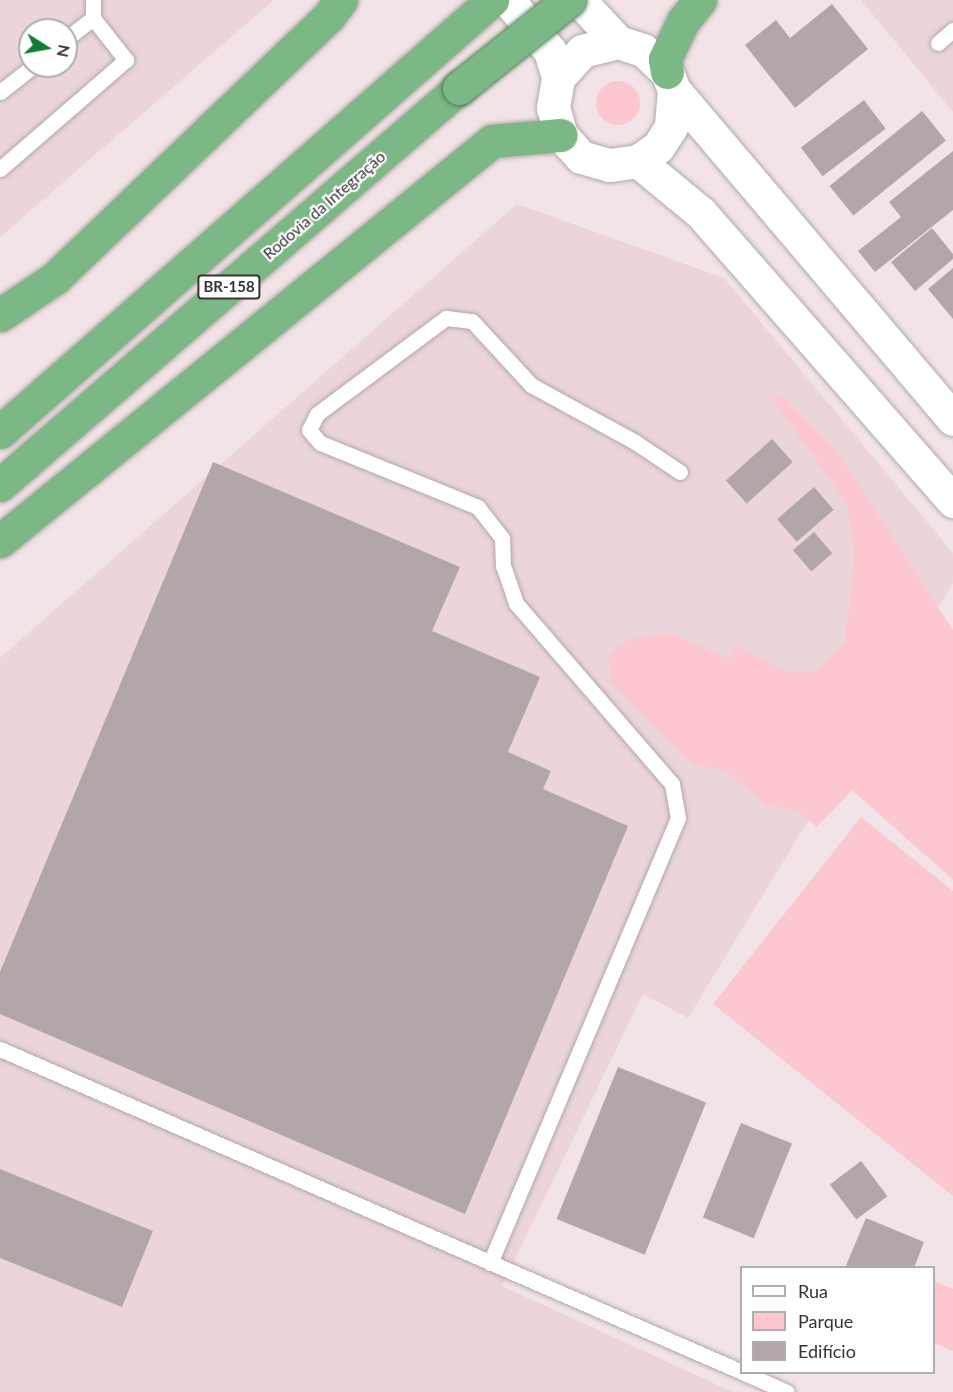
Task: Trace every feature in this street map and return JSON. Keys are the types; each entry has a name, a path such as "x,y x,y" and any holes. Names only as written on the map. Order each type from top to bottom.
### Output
{"highway":[{"path":"0,315 55,278 329,16 341,0"},
{"name":"BR-158","path":"0,432 426,55 492,0"},
{"name":"Rodovia da Integração","path":"0,485 459,88 569,0"},
{"path":"670,81 665,59 683,21 700,0"},
{"path":"0,541 492,141 561,135"}],"street":[{"path":"508,0 550,51 558,78 552,107 561,135 581,157 609,165 638,161 658,147 671,127 670,81"},
{"path":"579,0 618,42 643,50 953,419"},
{"path":"558,78 582,51 618,42"},
{"path":"638,161 701,213 953,501"}],"lane":[{"path":"0,169 126,60 93,18 93,0"},
{"path":"78,30 93,18"},
{"path":"938,43 953,30"},
{"path":"0,93 18,78"},
{"path":"490,1263 678,818 672,784 516,603 503,566 502,538 478,507 320,443 309,430 317,414 446,318 472,321 531,385 635,442 680,472"},
{"path":"0,1049 740,1371"},
{"path":"746,1374 787,1392"}],"shaded area":[{"path":"0,0 274,0 0,237"},
{"path":"861,0 953,0 953,112"},
{"path":"517,204 724,278 953,553 953,583 688,1018 643,994 502,1286 733,1392 0,1392 0,658"}],"green space":[{"path":"618,81 627,82 634,87 639,94 639,112 634,119 627,124 618,125 609,124 602,119 597,112 596,103 597,94 602,87 609,82"},
{"path":"771,397 785,398 835,449 953,630 953,880 852,790 817,827 796,810 767,805 724,770 694,765 611,683 608,656 630,639 669,633 729,659 737,646 787,672 815,672 845,642 855,555 847,503"},
{"path":"861,817 953,891 953,1196 713,1004"},
{"path":"935,1281 953,1289 953,1351 935,1343"}],"building":[{"path":"832,4 868,49 795,108 745,45 776,20 790,38"},
{"path":"864,100 886,129 823,176 801,148"},
{"path":"922,111 946,141 853,215 830,186"},
{"path":"953,151 953,210 875,272 858,251 901,217 889,202"},
{"path":"932,228 953,254 953,259 915,291 891,262"},
{"path":"953,268 953,319 928,289"},
{"path":"772,439 793,462 747,504 726,480"},
{"path":"213,462 460,567 432,631 540,677 508,752 551,771 543,789 628,826 465,1214 0,1014 0,972"},
{"path":"814,487 834,510 797,542 777,519"},
{"path":"814,532 832,553 811,572 793,550"},
{"path":"618,1067 706,1103 645,1255 557,1219"},
{"path":"741,1123 792,1144 754,1238 703,1218"},
{"path":"861,1161 887,1196 856,1220 830,1184"},
{"path":"0,1169 153,1231 122,1307 0,1258"},
{"path":"866,1218 924,1242 915,1266 846,1266"}]}
